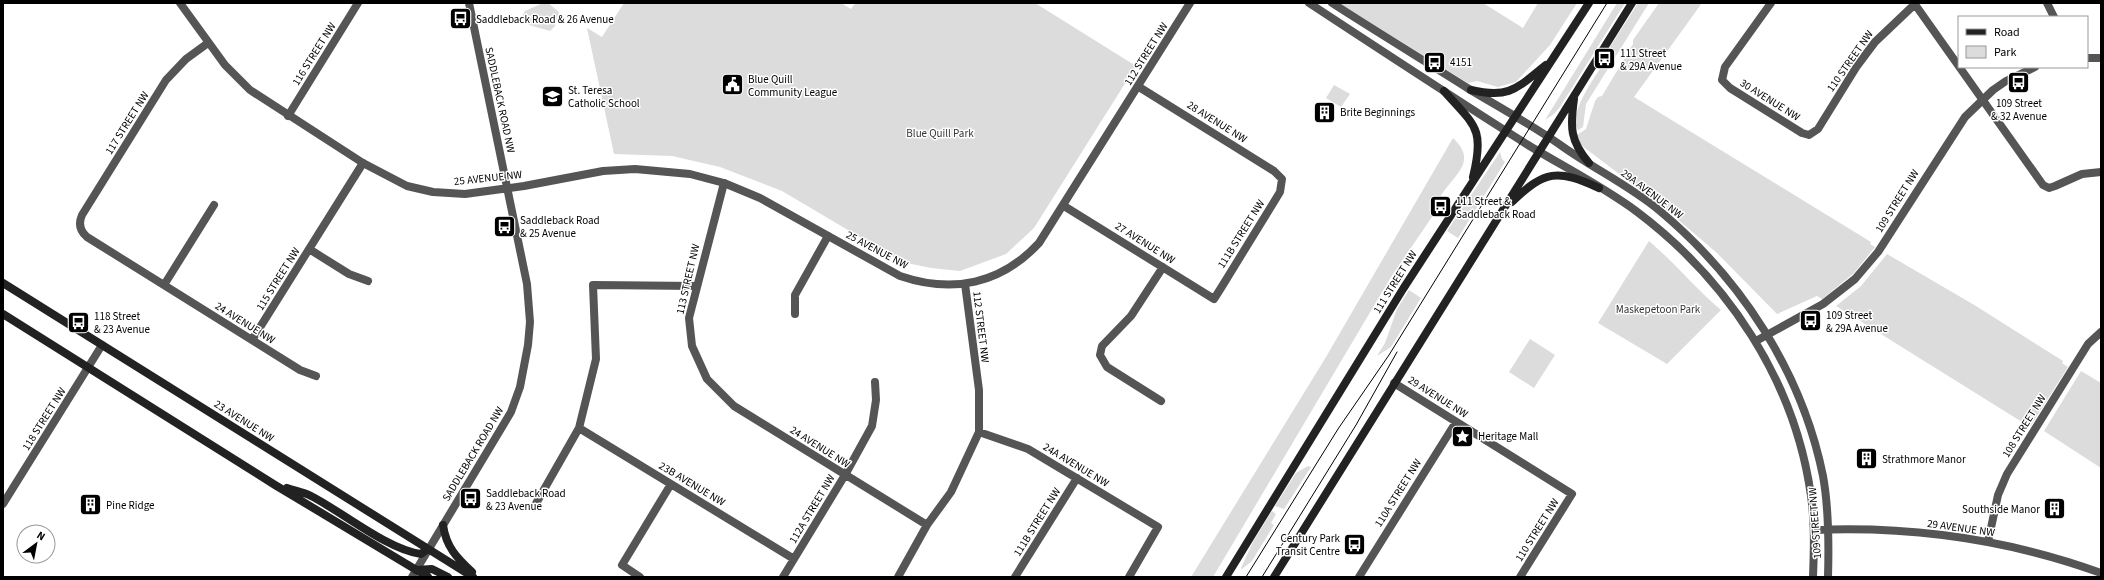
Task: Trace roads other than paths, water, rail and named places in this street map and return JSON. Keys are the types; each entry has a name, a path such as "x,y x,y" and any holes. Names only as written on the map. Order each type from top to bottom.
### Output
{"main road":[{"name":"111 STREET NW","path":"1226,577 1365,350 1589,3"},
{"path":"1274,577 1632,3"},
{"path":"1471,90 1494,94 1516,89 1551,61"},
{"path":"1444,91 1476,128 1479,148 1472,184"},
{"path":"1574,96 1571,120 1573,134 1578,150 1589,163"},
{"path":"1503,211 1528,186 1547,176 1571,176 1599,188"},
{"name":"23 AVENUE NW","path":"3,283 473,577"},
{"path":"3,314 414,573 428,577"},
{"path":"275,485 309,495 374,534 399,546 421,554 428,549"},
{"path":"443,525 446,539 451,551 476,577"},
{"path":"414,573 432,568 448,577"}],"street":[{"name":"25 AVENUE NW","path":"180,3 208,43 240,82 288,116 363,163 394,180 433,192 465,194 507,188 585,173 628,169 690,174 724,183 773,204 900,276 932,284 965,284"},
{"name":"116 STREET NW","path":"288,116 358,3"},
{"name":"SADDLEBACK ROAD NW","path":"414,573 508,418 520,387 526,362 530,322 528,292 469,3"},
{"name":"112 STREET NW","path":"898,577 927,525 951,492 979,432 979,390 965,284 993,276 1022,259 1046,235 1190,3"},
{"path":"1309,3 1444,91 1641,215 1688,257 1729,302 1756,341"},
{"path":"1332,3 1516,117"},
{"name":"30 AVENUE NW","path":"1771,3 1725,67 1722,80 1730,88 1802,133 1809,135"},
{"path":"2047,3 2054,16"},
{"path":"1914,4 1958,66"},
{"name":"110 STREET NW","path":"1809,135 1818,129 1874,42 1914,4"},
{"name":"117 STREET NW","path":"80,226 82,215 166,80 186,59 208,43"},
{"path":"2088,58 2101,58"},
{"path":"1959,68 2046,187 2055,186 2082,174 2101,172"},
{"name":"109 STREET NW","path":"1813,577 1814,530 1809,481 1798,436 1782,392 1756,341 1835,296 1864,269 1878,252 1958,126 1981,99 2006,81 2033,68"},
{"name":"28 AVENUE NW","path":"1139,87 1274,171 1282,179"},
{"name":"29A AVENUE NW","path":"1516,117 1637,194 1680,228 1729,281 1767,335"},
{"name":"115 STREET NW","path":"252,340 363,163"},
{"name":"111B STREET NW","path":"1214,299 1280,192 1282,179"},
{"name":"113 STREET NW","path":"708,379 692,346 690,318 724,183"},
{"path":"164,285 214,205"},
{"name":"27 AVENUE NW","path":"1064,206 1214,299"},
{"name":"24 AVENUE NW","path":"80,226 87,237 303,371 316,376"},
{"name":"25 AVENUE NW","path":"795,314 795,295 828,236"},
{"name":"115 STREET NW","path":"309,249 349,274 368,281"},
{"path":"1161,401 1107,367 1100,355 1102,346 1135,310 1163,267"},
{"path":"534,506 579,428 596,359 593,286 697,286"},
{"name":"108 STREET NW","path":"1988,542 1998,495 2007,474 2088,344 2101,332"},
{"name":"109 STREET NW","path":"1767,335 1793,385 1808,422 1823,477 1828,529 1828,577"},
{"name":"118 STREET NW","path":"3,504 102,345"},
{"name":"24 AVENUE NW","path":"708,379 734,406 927,525"},
{"name":"112A STREET NW","path":"783,577 845,475 872,426 876,400 875,382"},
{"name":"29 AVENUE NW","path":"1394,383 1572,494"},
{"name":"110A STREET NW","path":"1359,577 1456,422"},
{"name":"23B AVENUE NW","path":"579,428 794,559"},
{"name":"24A AVENUE NW","path":"979,432 1028,449 1158,527 1129,577"},
{"name":"111B STREET NW","path":"1015,577 1077,478"},
{"path":"640,577 622,566 671,484"},
{"name":"110 STREET NW","path":"1520,577 1572,494"},
{"name":"29 AVENUE NW","path":"1814,530 1895,531 1988,542 2036,552 2101,573"}],"tram line":[{"path":"1246,577 1338,429 1389,355 1607,3"},
{"path":"1262,577 1356,425 1397,352"}],"place":[{"name":"Saddleback Road & 26 Avenue","path":"460,19"},
{"name":"111 Street & 29A Avenue","path":"1605,59"},
{"name":"4151","path":"1434,62"},
{"name":"109 Street & 32 Avenue","path":"2019,83"},
{"name":"Blue Quill Community League","path":"733,85"},
{"name":"St. Teresa Catholic School","path":"552,96"},
{"name":"Brite Beginnings","path":"1324,112"},
{"name":"111 Street & Saddleback Road","path":"1441,207"},
{"name":"Saddleback Road & 25 Avenue","path":"505,226"},
{"name":"109 Street & 29A Avenue","path":"1811,321"},
{"name":"118 Street & 23 Avenue","path":"78,322"},
{"name":"Heritage Mall","path":"1463,436"},
{"name":"Strathmore Manor","path":"1867,459"},
{"name":"Saddleback Road & 23 Avenue","path":"471,499"},
{"name":"Pine Ridge","path":"90,505"},
{"name":"Southside Manor","path":"2055,509"},
{"name":"Century Park Transit Centre","path":"1355,544"}],"park label":[{"name":"Blue Quill Park","path":"940,133"},
{"name":"Maskepetoon Park","path":"1658,309"}]}
